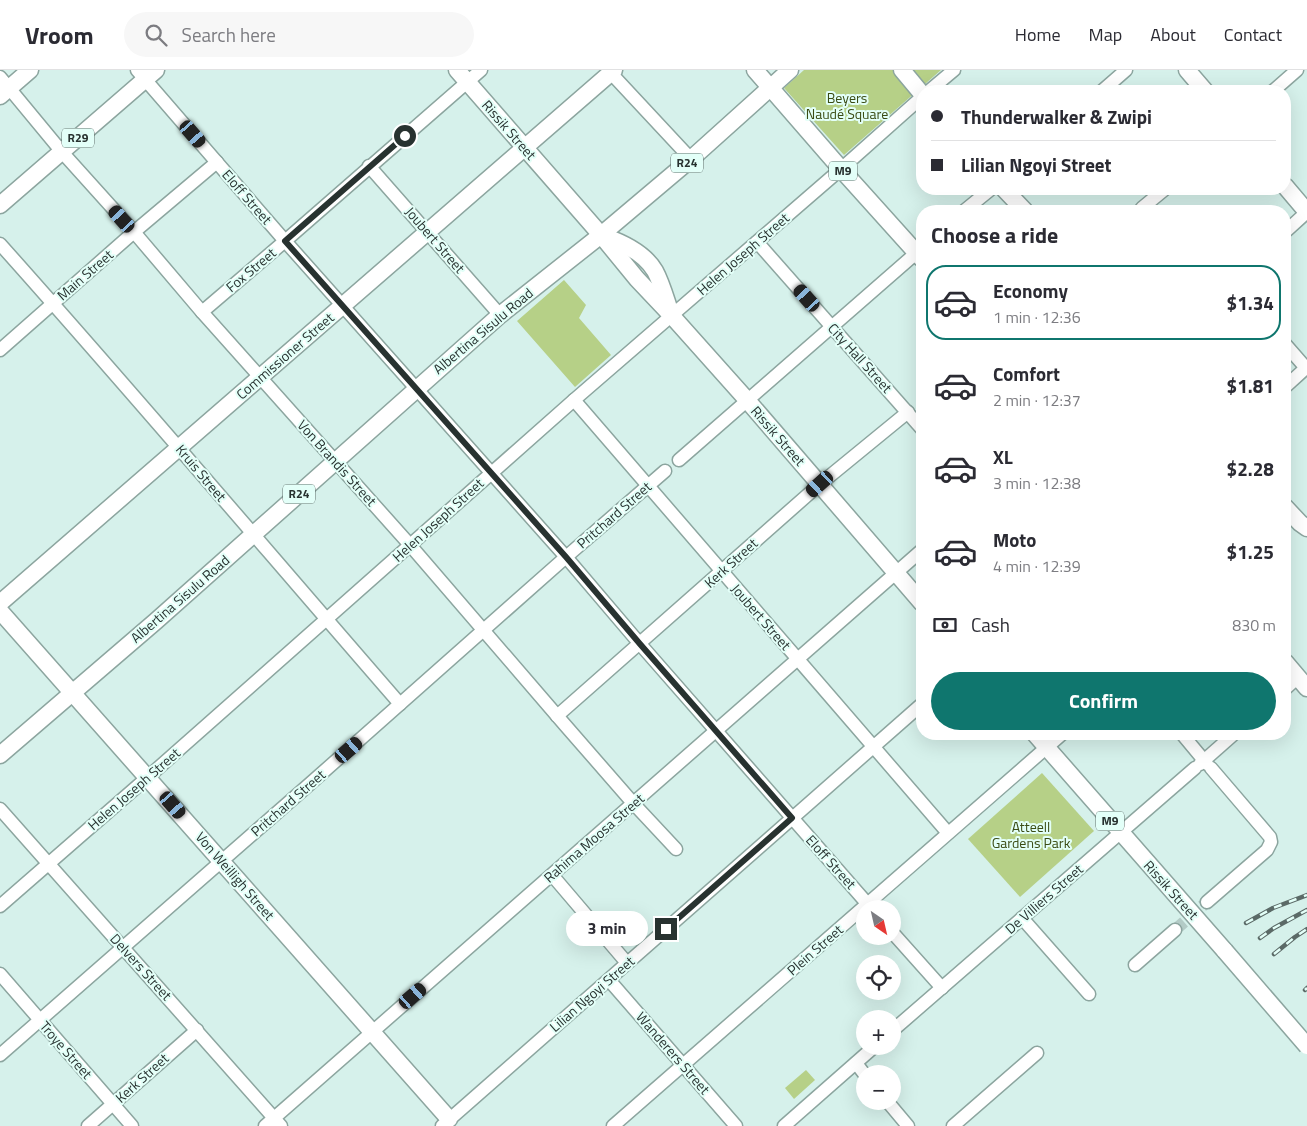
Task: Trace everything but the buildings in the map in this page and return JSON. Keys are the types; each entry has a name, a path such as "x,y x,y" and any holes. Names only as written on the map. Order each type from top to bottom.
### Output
{"main road":[{"path":"3,87 30,70"},
{"name":"M9","path":"755,70 842,169 916,248"},
{"name":"Albertina Sisulu Road","path":"0,755 156,621 500,315 601,235 691,159 790,70"},
{"path":"902,70 916,88"},
{"path":"1187,70 1200,85"},
{"name":"Commissioner Street","path":"0,603 611,71"},
{"name":"R29","path":"0,205 62,152 146,73"},
{"name":"Rissik Street","path":"462,76 637,279 747,400 916,596"},
{"path":"1291,193 1307,212"},
{"path":"1010,195 1019,205"},
{"path":"1291,513 1307,528"},
{"name":"Von Weilligh Street","path":"0,611 372,1032 446,1123"},
{"path":"1291,669 1302,683"},
{"name":"Rissik Street","path":"1040,740 1307,1046"}],"street":[{"name":"Fox Street","path":"202,312 369,166 462,76 481,70"},
{"path":"937,85 954,70"},
{"path":"1109,85 1126,70"},
{"path":"1280,85 1296,70"},
{"path":"611,71 691,159"},
{"name":"Eloff Street","path":"146,73 217,162 285,241 566,557 865,900"},
{"name":"Von Brandis Street","path":"3,87 134,232 202,312 410,545 633,803 676,849"},
{"name":"Helen Joseph Street","path":"0,906 490,473 842,169 916,101"},
{"name":"Main Street","path":"0,350 217,162"},
{"name":"Joubert Street","path":"369,166 500,315"},
{"path":"971,205 984,195"},
{"path":"1146,205 1158,195"},
{"path":"1291,227 1307,212"},
{"name":"City Hall Street","path":"757,242 916,422"},
{"name":"Kruis Street","path":"0,244 400,704"},
{"path":"679,460 832,326 916,257"},
{"path":"1291,351 1307,368 1291,381"},
{"name":"Joubert Street","path":"574,400 948,833"},
{"name":"Kerk Street","path":"557,716 820,484 908,412"},
{"name":"Pritchard Street","path":"0,1055 566,557 666,472"},
{"name":"Rahima Moosa Street","path":"273,1123 372,1032 916,556"},
{"name":"Lilian Ngoyi Street","path":"446,1123 916,709"},
{"name":"Plein Street","path":"876,900 948,833 1055,740"},
{"path":"1186,740 1204,765 1270,837 1271,842 1267,850 1207,902"},
{"name":"De Villiers Street","path":"901,1023 1121,833 1204,765 1228,740"},
{"name":"Delvers Street","path":"0,809 197,1030 273,1123"},
{"path":"552,875 628,963"},
{"name":"Plein Street","path":"613,1126 856,918"},
{"path":"1022,918 1090,994"},
{"path":"1135,965 1175,930"},
{"path":"901,942 942,988"},
{"name":"Troye Street","path":"0,974 132,1126"},
{"name":"Wanderers Street","path":"609,980 736,1126"},
{"name":"Kerk Street","path":"88,1126 197,1030"},
{"path":"953,1126 1037,1053"},
{"path":"784,1126 865,1055"},
{"path":"895,1110 908,1126"}],"green space":[{"name":"Beyers Naudé Square","path":"804,70 941,70 924,85 916,85 916,92 844,155 784,88"},
{"path":"564,280 586,305 579,318 611,355 575,387 517,321"},
{"name":"Atteell Gardens Park","path":"1042,773 1094,831 1020,897 968,839"},
{"path":"806,1070 815,1080 794,1099 785,1088"}],"tunnel":[{"path":"1175,930 1207,902"}],"railway":[{"path":"1246,923 1273,908 1307,895"},
{"path":"1260,938 1307,910"},
{"path":"1274,954 1307,929"}],"route":[{"path":"405,136 285,241 566,557 792,818 666,929"}]}
